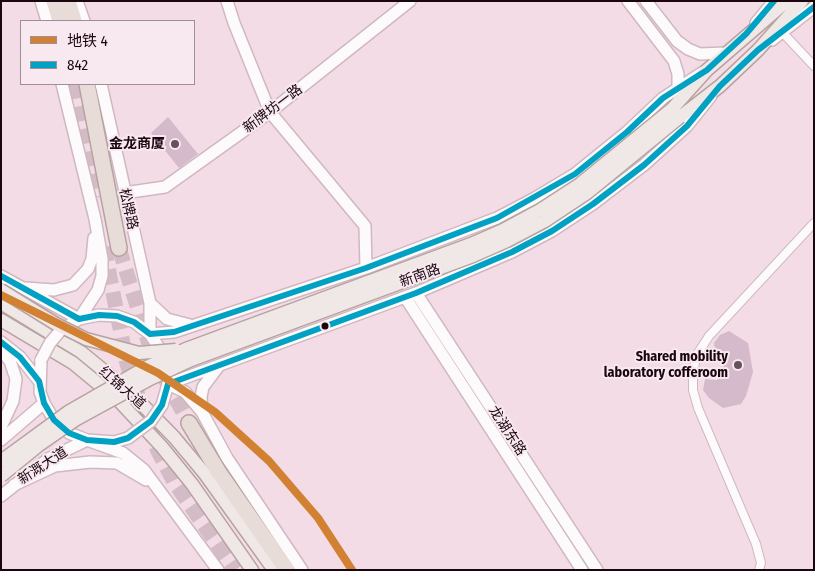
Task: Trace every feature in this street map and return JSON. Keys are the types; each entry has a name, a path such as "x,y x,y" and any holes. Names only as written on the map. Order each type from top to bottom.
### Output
{"highway":[{"path":"54,1 60,20"},
{"path":"60,20 68,1"},
{"name":"松牌路","path":"87,85 119,248"},
{"path":"189,423 218,471 287,570"}],"main road":[{"name":"新南路","path":"112,392 191,360 472,256 507,241 587,194 676,113 707,70 746,34 797,2"},
{"name":"新南路","path":"112,392 186,349 471,244 503,230 540,210 580,184 676,113 720,86 758,50 797,2"},
{"path":"1,290 56,324 86,339 140,353 186,349"},
{"name":"红锦大道","path":"1,303 81,352 131,393 180,444 274,570"},
{"name":"红锦大道","path":"1,320 73,363 119,401 168,454 252,570"},
{"name":"新溉大道","path":"1,461 54,422 112,392"},
{"name":"新溉大道","path":"1,476 39,445 112,392"}],"street":[{"path":"40,1 59,20"},
{"path":"77,1 84,20"},
{"path":"227,1 270,112 365,226 366,268"},
{"name":"新牌坊一路","path":"124,193 165,187 270,112 410,1"},
{"path":"628,1 674,61 678,74 678,87"},
{"path":"646,1 677,41 688,49 700,54 726,53"},
{"name":"新南路","path":"746,34 774,1"},
{"name":"新南路","path":"758,50 814,7"},
{"path":"782,32 814,66"},
{"name":"新南路","path":"150,334 174,332 366,268 467,231 535,198 574,174 678,87 707,70"},
{"path":"62,85 95,219 102,259 102,276 98,290 79,319"},
{"name":"松牌路","path":"101,85 150,303 150,334"},
{"name":"新南路","path":"168,384 410,295 512,252 552,231 593,204 644,164 687,126 720,86"},
{"path":"25,288 62,289 82,278 92,259 95,219"},
{"path":"760,570 761,562 756,544 698,408 693,390 693,370 698,353 709,336 814,223"},
{"path":"1,276 79,319"},
{"name":"龙湖东路","path":"410,295 582,570"},
{"name":"龙湖东路","path":"410,295 597,570"},
{"path":"150,303 167,320 194,325"},
{"path":"87,440 114,442 128,438 152,421 162,405 168,384 167,362 161,348 150,334 134,322 117,316 99,315 79,319 60,331 50,343 41,360 39,381 44,403 54,420 69,432 87,440 123,453 144,470 218,570"},
{"path":"1,342 20,357 39,381"},
{"path":"1,350 10,361 16,379 13,401 1,427"},
{"path":"202,412 201,397 203,387 220,365"},
{"path":"168,384 185,392 202,412 227,458 302,570"},
{"path":"1,440 44,403"},
{"path":"1,435 17,427"},
{"name":"新溉大道","path":"1,496 48,459 87,440"},
{"path":"14,485 55,466 90,462 117,463 140,475 164,496"}],"building":[{"name":"金龙商厦","path":"168,117 198,154 179,168 151,133"},
{"name":"Shared mobility laboratory cofferoom","path":"729,331 748,343 753,372 746,396 741,404 723,408 709,398 703,390 705,379 717,380 724,371 723,360 715,351 714,343 720,335"}],"tunnel":[{"path":"73,85 95,198"},
{"path":"104,247 127,364 157,449 174,482 235,570"},
{"path":"119,248 153,357 189,423"}],"metro line":[{"name":"4","path":"1,295 158,373 215,412 269,461 318,518 352,570"}],"transit line":[{"name":"842","path":"1,276 79,319 99,315 117,316 134,322 150,334 174,332 366,268 497,218 575,174 627,132 663,98 707,70 746,34 774,1"},
{"name":"842","path":"1,342 20,357 39,381 44,403 54,420 69,433 87,440 114,442 128,438 151,421 162,405 168,384 416,293 512,252 552,231 593,204 644,165 687,126 720,86 758,50 814,7"}],"place":[{"name":"金龙商厦","path":"175,144"},
{"name":"Shared mobility laboratory cofferoom","path":"738,365"}]}
